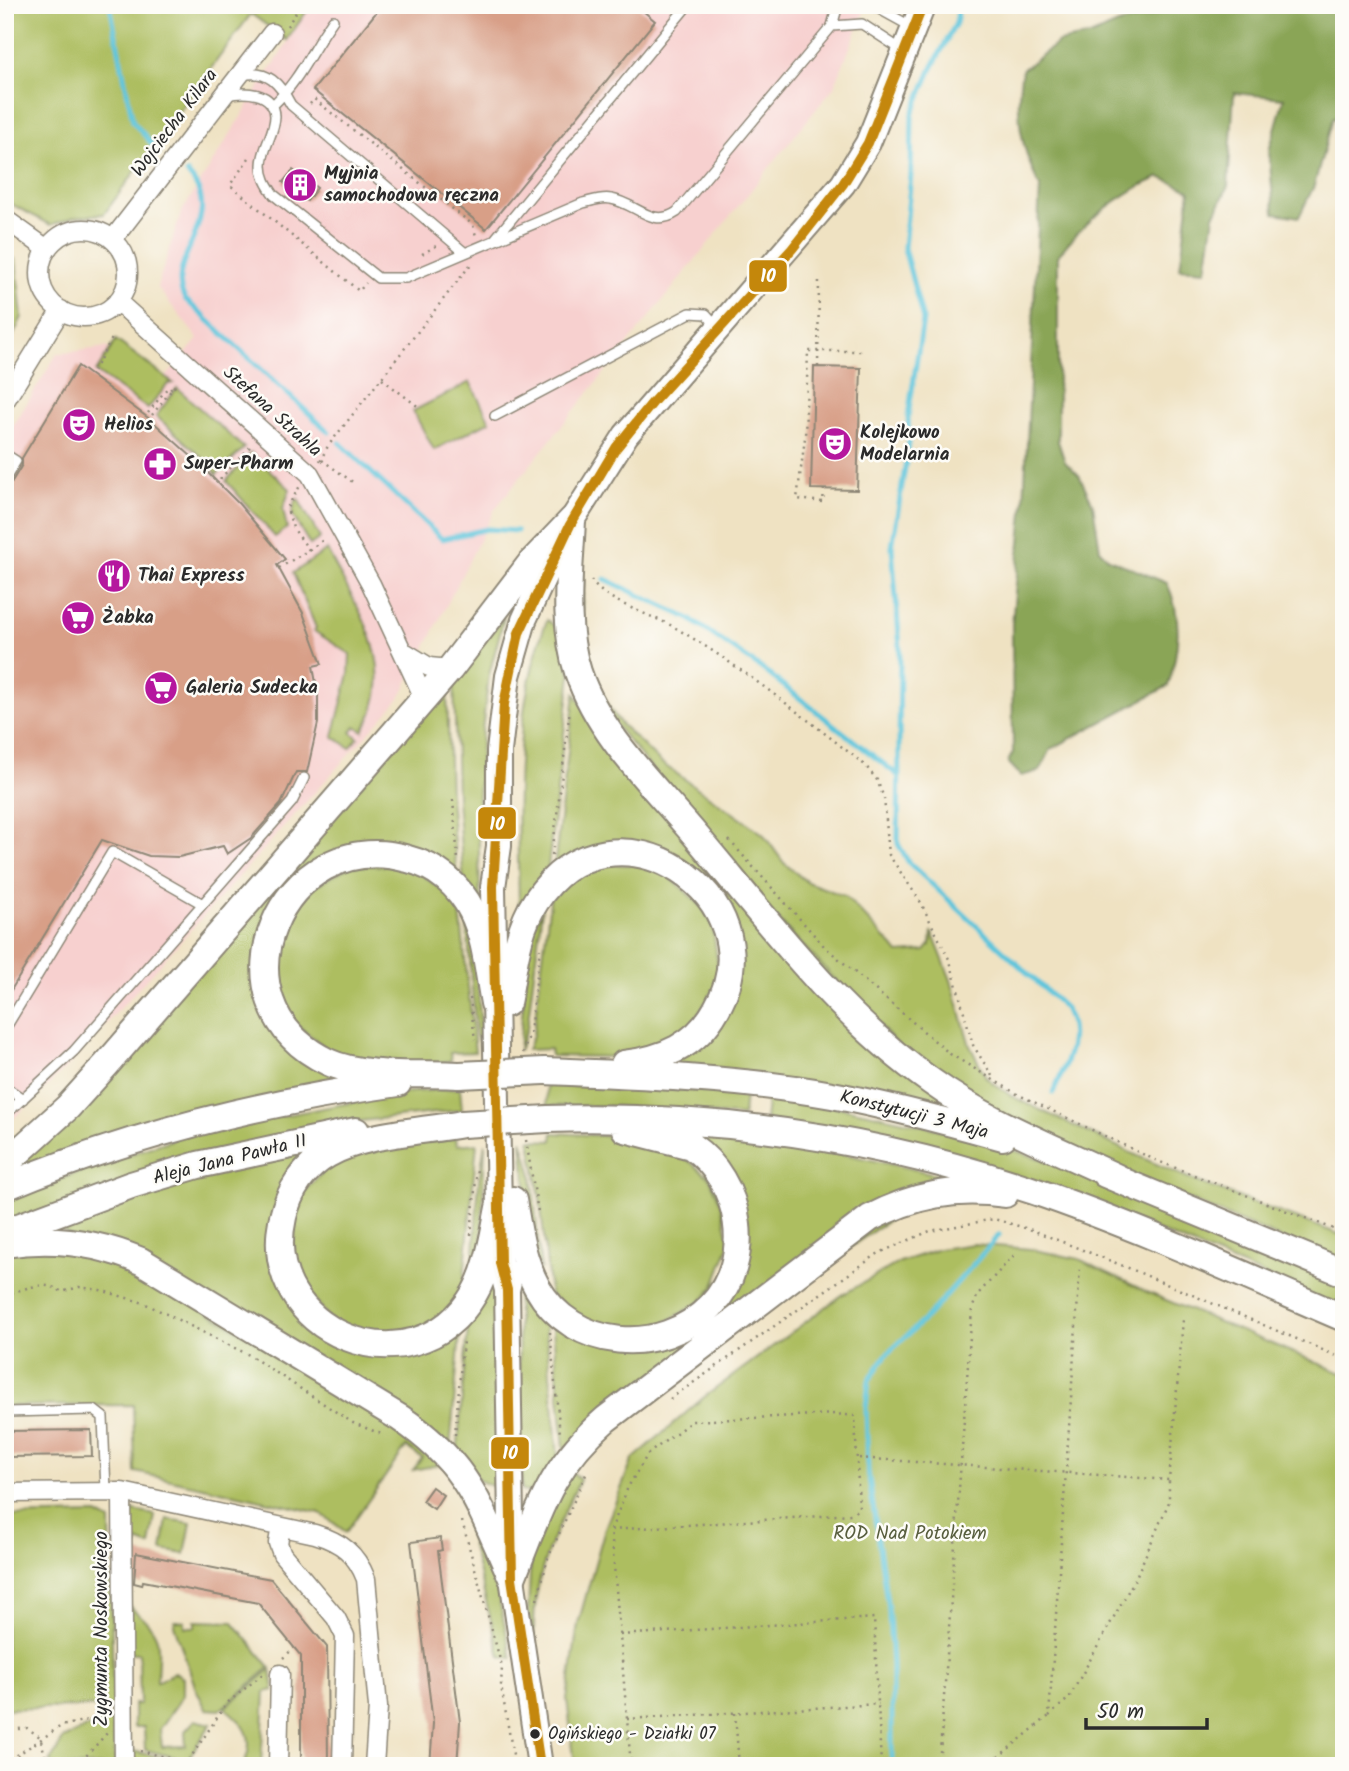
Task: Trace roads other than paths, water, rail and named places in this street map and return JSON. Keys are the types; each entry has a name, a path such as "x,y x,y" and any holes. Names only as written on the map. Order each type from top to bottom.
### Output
{"main road":[{"path":"490,1001 493,887 499,846 499,751 508,676 524,620 572,520 626,435 843,184 868,142 923,5"},
{"path":"572,520 570,632 574,658 593,708 623,749 805,965 877,1039 934,1084 983,1114 1120,1179"},
{"path":"5,1164 75,1100 450,669 531,563 572,520"},
{"path":"490,1001 536,901 556,876 590,857 625,851 670,862 691,877 718,911 728,942 730,967 718,1007 700,1032 681,1048 650,1060 545,1071"},
{"path":"460,1075 369,1071 330,1063 304,1047 280,1020 267,988 265,952 276,917 307,878 351,857 382,854 414,860 448,879 471,909 482,936 490,1001 506,1204 500,1263 507,1290 512,1578 540,1766"},
{"name":"Konstytucji 3 Maja","path":"460,1075 545,1071 675,1077 829,1095 945,1120 1027,1145 1120,1179 1344,1273"},
{"path":"5,1187 113,1146 239,1111 310,1096 460,1075"},
{"path":"506,1204 536,1286 560,1316 597,1336 626,1342 661,1335 708,1308 728,1278 738,1242 737,1216 722,1180 699,1152 637,1130 548,1119"},
{"path":"506,1204 485,1271 473,1296 444,1327 422,1339 387,1346 342,1337 312,1316 292,1290 281,1256 280,1235 285,1208 304,1173 327,1155 354,1144 462,1124 548,1119 665,1119 830,1139 958,1168 1108,1219 1344,1318"},
{"name":"Aleja Jana Pawła II","path":"5,1232 131,1185 281,1145 352,1131 462,1124"},
{"path":"512,1578 547,1489 579,1444 606,1419 870,1218 928,1195 977,1191 1022,1197 1108,1219"},
{"path":"5,1244 41,1240 95,1244 141,1261 400,1418 423,1435 466,1479 512,1578"}],"street":[{"name":"Wojciecha Kilara","path":"113,239 272,33"},
{"path":"5,219 47,249"},
{"path":"85,229 100,231 113,239 122,250 128,276 118,302 97,315 72,315 61,310 43,289 41,262 47,249 57,238 85,229"},
{"name":"Stefana Strahla","path":"118,302 310,474 406,653 424,698"},
{"path":"5,401 61,310"},
{"path":"406,653 429,667 450,669"},
{"path":"5,1493 114,1492 281,1527 330,1539 342,1545 360,1565 368,1596 378,1707 374,1766"},
{"name":"Zygmunta Noskowskiego","path":"114,1492 124,1766"},
{"path":"281,1527 278,1543 282,1554 334,1615 345,1636 342,1766"},
{"path":"273,1670 278,1766"}],"lane":[{"path":"494,240 688,5"},
{"path":"221,97 254,93 266,99 272,106 275,115 262,162 267,186 378,278 406,278 583,204 607,198 624,202 647,216 668,218 677,212 832,26 838,5"},
{"path":"872,5 914,28"},
{"path":"272,106 302,75 309,53 333,20"},
{"path":"832,26 862,24 904,51"},
{"path":"237,76 265,74 280,84 302,113 464,253"},
{"path":"495,416 690,313 706,314 719,328"},
{"path":"5,454 16,461 5,479"},
{"path":"5,1115 74,1051 176,931 292,802 304,778"},
{"path":"5,1029 112,852 201,903"},
{"path":"5,1087 23,1099"},
{"path":"5,1412 94,1410 103,1417 106,1429 114,1492"}],"waterway":[{"path":"110,5 133,122 159,152"},
{"path":"959,5 956,23 932,68 912,115 911,175 904,248 923,320 908,416 909,443 892,547 900,649 898,844 909,863 1065,1008 1070,1019 1071,1041 1066,1062 1053,1093"},
{"path":"187,173 198,190 202,206 182,269 180,284 185,299 329,432"},
{"path":"340,443 442,539 487,529 517,531"},
{"path":"605,579 690,619 761,668 899,776"},
{"path":"892,1766 889,1615 868,1471 866,1408 869,1380 887,1354 927,1317 999,1235"}],"place":[{"name":"Myjnia samochodowa ręczna","path":"300,185"},
{"name":"Helios","path":"79,425"},
{"name":"Kolejkowo Modelarnia","path":"835,444"},
{"name":"Super-Pharm","path":"160,464"},
{"name":"Thai Express","path":"114,576"},
{"name":"Żabka","path":"78,618"},
{"name":"Galeria Sudecka","path":"161,688"},
{"name":"Ogińskiego - Działki 07","path":"535,1734"}],"park label":[{"name":"ROD Nad Potokiem","path":"910,1534"}]}
